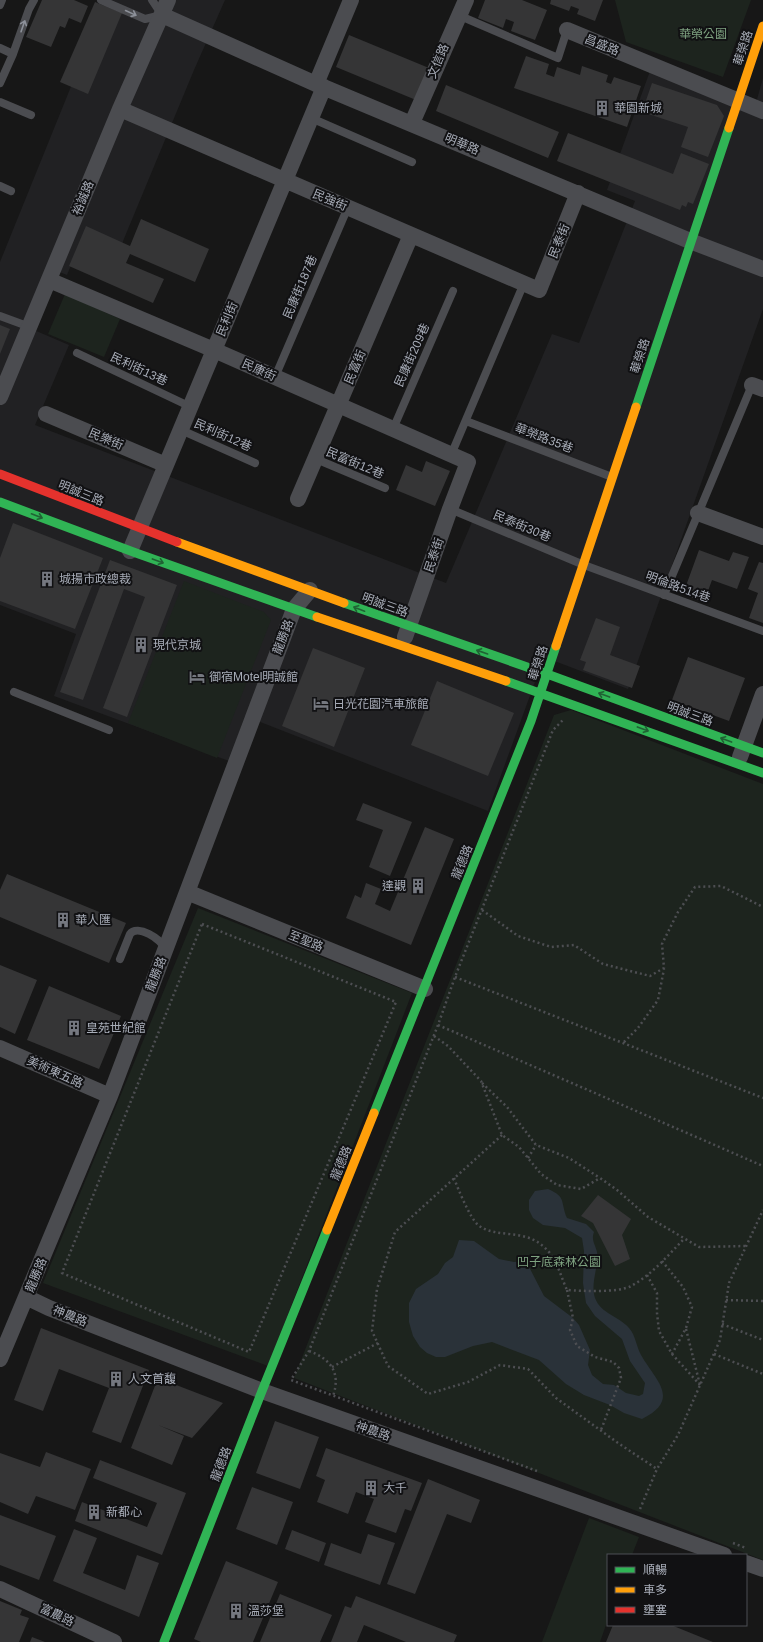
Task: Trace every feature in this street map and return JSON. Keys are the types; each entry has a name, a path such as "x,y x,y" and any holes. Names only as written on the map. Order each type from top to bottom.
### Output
{"street":[{"name":"裕誠路","path":"0,397 120,109 168,0"},
{"name":"民利街","path":"130,550 311,118 320,85 351,0"},
{"name":"文信路","path":"412,123 458,15 466,0"},
{"name":"明華路","path":"162,15 320,85 690,241 763,269"},
{"name":"華榮路","path":"541,693 690,241 763,26"},
{"name":"昌盛路","path":"567,30 763,110"},
{"name":"民強街","path":"120,109 539,290"},
{"name":"民泰街","path":"539,290 578,193"},
{"name":"民富街","path":"298,499 411,235"},
{"name":"民康街","path":"49,280 214,350 468,462"},
{"name":"民樂街","path":"46,414 166,465"},
{"name":"民泰街","path":"401,648 468,462"},
{"name":"明誠三路","path":"0,474 139,529 409,627 547,674 763,754"},
{"path":"0,502 401,648 541,693 763,773"},
{"path":"698,513 763,537"},
{"name":"龍勝路","path":"0,1359 110,1096 294,609 310,590"},
{"name":"龍德路","path":"164,1642 262,1391 425,989 541,693"},
{"path":"738,764 763,694"},
{"name":"至聖路","path":"187,892 425,989"},
{"name":"美術東五路","path":"0,1048 110,1096"},
{"name":"神農路","path":"26,1297 50,1308 262,1391 725,1548"},
{"path":"747,1556 763,1569"},
{"name":"富農路","path":"0,1589 114,1642"}],"lane":[{"path":"0,5 2,0"},
{"path":"0,83 13,54 29,9 34,0"},
{"path":"101,0 145,19 162,15 152,0"},
{"name":"昌盛路","path":"458,15 558,58 567,30"},
{"path":"0,48 13,54"},
{"path":"0,102 31,116"},
{"path":"311,118 412,162"},
{"path":"0,186 11,191"},
{"name":"民康街187巷","path":"275,377 348,207"},
{"path":"451,455 524,283"},
{"name":"民康街209巷","path":"393,429 453,291"},
{"path":"0,316 30,327"},
{"name":"民利街13巷","path":"77,353 191,407"},
{"path":"664,595 698,513 758,387"},
{"name":"華榮路35巷","path":"466,421 613,478"},
{"name":"民利街12巷","path":"181,430 255,463"},
{"name":"民富街12巷","path":"316,459 385,488"},
{"name":"民泰街30巷","path":"450,509 584,565"},
{"name":"明倫路514巷","path":"584,565 763,632"},
{"path":"14,692 109,730"},
{"path":"120,959 132,931 138,930 160,940 166,950"}],"path":[{"path":"538,1472 291,1380 309,1351 553,730"},
{"path":"624,1042 638,1028 658,1000 664,968 662,944 678,912 695,887 721,886 763,907"},
{"path":"482,910 518,936 551,947 574,945 603,964 650,976 664,968"},
{"path":"202,924 396,1002 248,1352 62,1273 202,924"},
{"path":"455,977 624,1042 763,1098"},
{"path":"438,1025 763,1166"},
{"path":"434,1036 448,1046 507,1107 536,1145 569,1158 617,1190 648,1217 698,1247 746,1246"},
{"path":"481,1081 502,1135 520,1148 541,1174 556,1185 581,1189 600,1178"},
{"path":"502,1135 395,1232 377,1289 372,1331 388,1366 428,1394 468,1382 500,1365 528,1369 556,1398 657,1469"},
{"path":"528,1158 536,1145"},
{"path":"454,1178 462,1198 477,1224 491,1231 525,1235 544,1246 558,1264 561,1278 567,1290 573,1318 570,1330 576,1346 595,1357 613,1362 619,1368 621,1378 601,1430"},
{"path":"633,1507 640,1510 657,1469 678,1435 714,1354 720,1340 729,1283 746,1246 762,1217 763,1210"},
{"path":"567,1290 610,1290 630,1287 648,1275 684,1239"},
{"path":"662,1260 684,1287 692,1307 686,1328 672,1354"},
{"path":"648,1275 657,1293 659,1331 672,1354 700,1385"},
{"path":"726,1300 763,1301"},
{"path":"722,1324 763,1340"},
{"path":"686,1328 700,1385"},
{"path":"332,1367 378,1343"},
{"path":"309,1351 318,1355 332,1367 335,1373 336,1385 332,1396"},
{"path":"714,1354 763,1374"},
{"path":"725,1548 742,1554"}],"shaded area":[{"path":"106,0 225,0 194,70 116,258 80,243 67,275 57,271 34,330 69,345 35,425 446,583 552,334 579,343 635,201 607,190 650,71 754,110 763,78 763,309 628,689 544,657 488,811 245,716 229,761 54,696 76,634 0,605 0,262"},
{"path":"548,1189 561,1197 567,1218 586,1224 594,1232 593,1240 597,1252 593,1287 595,1298 601,1308 620,1320 629,1328 635,1338 641,1355 662,1389 663,1397 661,1404 654,1412 642,1419 624,1413 610,1405 584,1395 566,1384 539,1360 492,1342 473,1346 445,1357 436,1357 427,1353 420,1347 413,1336 409,1322 409,1303 416,1289 438,1274 445,1263 453,1257 459,1240 474,1241 499,1259 514,1262 526,1261 544,1296 573,1318 579,1325 590,1350 588,1365 592,1375 603,1384 614,1385 626,1393 639,1396 643,1394 645,1383 630,1361 622,1339 595,1316 586,1303 583,1283 584,1251 582,1238 565,1228 543,1225 533,1218 529,1210 529,1200 535,1191"}],"green space":[{"name":"華榮公園","path":"615,0 751,0 723,77 626,42"},
{"path":"65,294 120,319 104,357 48,334"},
{"name":"御宿Motel明誠館","path":"184,581 264,612 271,620 217,758 128,723"},
{"name":"凹子底森林公園","path":"571,710 763,784 763,1560 294,1378 554,715"},
{"path":"198,908 412,993 268,1366 43,1283"},
{"path":"589,1518 639,1537 632,1554 607,1554 607,1622 600,1642 542,1642"}],"building":[{"path":"42,0 74,0 88,6 81,23 69,18 65,28 60,26 51,47 26,37"},
{"path":"485,0 522,0 547,10 535,40 511,31 514,22 506,19 503,28 478,18"},
{"path":"551,0 603,0 595,21 577,14 579,9 571,6 569,11 550,4"},
{"path":"95,2 122,13 88,94 60,82"},
{"path":"349,35 429,68 416,100 336,67"},
{"name":"華園新城","path":"526,56 549,64 546,74 554,77 557,67 580,75 582,66 608,75 606,82 611,84 614,77 641,86 627,127 514,88"},
{"path":"652,83 717,105 724,116 708,157 681,147 688,127 642,112"},
{"path":"446,85 559,132 548,158 436,111"},
{"path":"568,133 673,174 681,153 709,164 693,204 688,202 686,207 682,205 680,210 557,161"},
{"path":"141,219 209,249 195,282 130,254 126,263 164,279 153,303 69,266 86,226 130,246"},
{"path":"0,325 10,329 0,354"},
{"path":"426,461 450,471 435,506 396,490 406,465 422,472"},
{"name":"城揚市政總裁","path":"13,523 103,558 75,629 0,601 0,558"},
{"path":"699,550 729,561 733,552 749,557 737,589 712,580 704,602 683,594"},
{"name":"現代京城","path":"110,560 177,585 127,717 103,708 145,597 124,589 83,700 60,692"},
{"path":"759,562 763,563 763,623 749,618 758,593 748,589"},
{"path":"596,618 620,627 610,655 640,666 632,688 583,670 586,662 580,660"},
{"name":"日光花園汽車旅館","path":"313,648 365,668 334,747 282,726"},
{"path":"688,657 745,678 729,721 672,700"},
{"path":"437,681 514,713 488,776 411,745"},
{"name":"達觀","path":"363,803 412,822 390,876 369,867 383,830 356,820"},
{"name":"達觀","path":"425,827 454,839 411,945 346,918 355,895 361,898 366,883 381,889 375,904 390,911"},
{"name":"華人匯","path":"7,874 126,923 109,963 0,917 0,890"},
{"path":"0,965 37,980 15,1034 0,1027"},
{"name":"皇苑世紀館","path":"49,986 121,1016 99,1069 27,1040"},
{"path":"598,1195 631,1219 622,1235 630,1259 615,1266 593,1223 581,1216"},
{"name":"人文首馥","path":"41,1328 149,1370 121,1443 92,1432 109,1388 59,1369 43,1411 14,1400"},
{"path":"158,1378 223,1403 192,1438 158,1425 184,1436 172,1465 131,1448"},
{"path":"275,1421 319,1437 300,1489 256,1473"},
{"name":"大千","path":"326,1448 422,1483 411,1511 405,1509 396,1533 365,1522 374,1499 356,1492 348,1514 317,1502 325,1480 316,1476"},
{"path":"46,1452 91,1469 75,1510 36,1496 28,1514 0,1502 0,1453 40,1467"},
{"name":"新都心","path":"100,1460 186,1493 162,1555 75,1521 82,1502 147,1527 157,1503 93,1478"},
{"path":"428,1479 480,1500 471,1523 447,1514 415,1594 387,1584"},
{"path":"252,1487 293,1502 277,1545 236,1529"},
{"path":"0,1515 56,1536 39,1580 0,1565"},
{"path":"74,1529 97,1538 83,1573 125,1590 137,1555 159,1563 139,1617 53,1581"},
{"path":"292,1530 326,1543 319,1562 285,1549"},
{"path":"368,1534 395,1543 380,1585 324,1565 331,1543 361,1554"},
{"name":"溫莎堡","path":"226,1561 278,1582 253,1642 201,1642 194,1639"},
{"name":"溫莎堡","path":"280,1594 332,1615 320,1642 260,1642"},
{"path":"356,1596 457,1635 454,1642 406,1642 364,1625 357,1642 331,1642 345,1606 351,1608"},
{"path":"0,1601 22,1610 20,1615 29,1618 19,1642 0,1642"},
{"path":"613,1626 673,1626 713,1642 606,1642"},
{"path":"32,1637 45,1642 30,1642"}],"traffic: fast":[{"path":"636,407 729,128"},
{"path":"0,502 136,553 317,617"},
{"path":"344,603 547,674 763,753"},
{"path":"374,1113 531,721 556,646"},
{"path":"506,681 763,773"},
{"path":"164,1642 262,1391 327,1230"}],"traffic: slow":[{"path":"729,128 763,26"},
{"path":"556,646 636,407"},
{"path":"177,542 344,603"},
{"path":"317,617 506,681"},
{"path":"327,1230 374,1113"}],"traffic: jam":[{"path":"0,474 177,542"}],"place":[{"name":"華園新城","path":"602,108"},
{"name":"城揚市政總裁","path":"47,579"},
{"name":"現代京城","path":"141,645"},
{"name":"御宿Motel明誠館","path":"197,677"},
{"name":"日光花園汽車旅館","path":"321,704"},
{"name":"達觀","path":"418,886"},
{"name":"華人匯","path":"63,920"},
{"name":"皇苑世紀館","path":"74,1028"},
{"name":"人文首馥","path":"116,1379"},
{"name":"大千","path":"371,1488"},
{"name":"新都心","path":"94,1512"},
{"name":"溫莎堡","path":"236,1611"}]}
